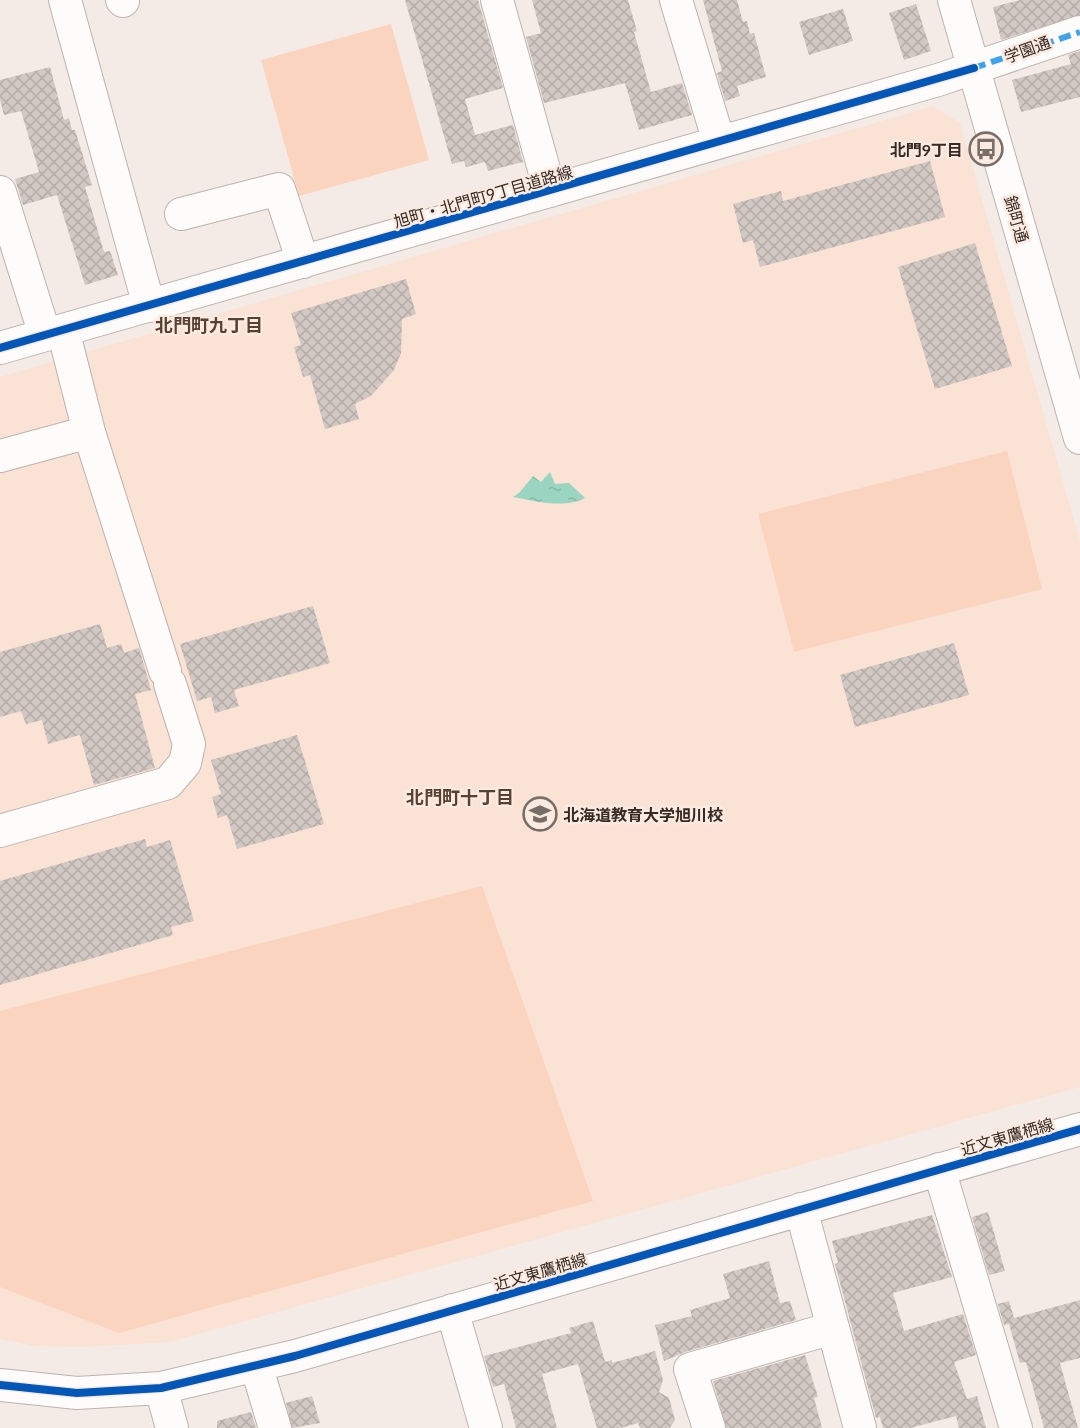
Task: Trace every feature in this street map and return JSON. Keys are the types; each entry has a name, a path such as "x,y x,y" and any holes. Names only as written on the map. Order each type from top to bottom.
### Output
{"street":[{"path":"65,0 149,306"},
{"path":"497,0 550,191"},
{"path":"676,0 720,142"},
{"name":"錦町通","path":"954,0 1080,438"},
{"name":"学園通","path":"974,68 1080,32"},
{"name":"旭町・北門町9丁目道路線","path":"0,348 974,68"},
{"path":"180,214 279,189 303,262"},
{"path":"0,192 89,432 189,744 185,763 168,783 0,831"},
{"path":"0,456 89,432"},
{"name":"近文東鷹栖線","path":"0,1385 77,1393 161,1388 256,1365 453,1310 1080,1129"},
{"path":"939,1169 1016,1428"},
{"path":"801,1209 860,1428"},
{"path":"453,1310 486,1428"},
{"path":"709,1428 690,1369 833,1328"},
{"path":"256,1365 275,1428"},
{"path":"161,1388 172,1428"}],"shaded area":[{"path":"391,24 429,160 299,196 261,60"},
{"name":"北海道教育大学旭川校","path":"933,106 960,123 1080,541 1080,1087 170,1342 84,1347 34,1346 0,1339 0,377"},
{"path":"1007,451 1042,589 794,652 758,514"},
{"path":"482,886 593,1201 119,1333 0,1287 0,1011"}],"water":[{"path":"550,472 555,484 569,483 585,498 559,504 513,497 533,476 541,482"}],"building":[{"path":"405,0 478,0 503,88 465,99 475,135 513,125 523,162 488,171 485,162 466,167 464,161 452,164"},
{"path":"532,0 628,0 637,31 634,32 651,92 682,83 692,115 639,130 625,83 544,103 526,37 541,33"},
{"path":"703,0 737,0 743,22 747,21 750,34 754,33 766,77 737,86 740,96 725,101 717,73 722,71"},
{"path":"1020,0 1080,0 1080,15 1001,40 993,7"},
{"path":"916,4 931,51 904,60 889,13"},
{"path":"843,9 853,41 809,55 799,22"},
{"path":"1080,51 1080,97 1021,112 1012,80 1071,64 1068,55"},
{"path":"50,67 64,120 69,118 72,130 75,130 92,185 85,187 104,252 110,251 118,275 85,285 57,195 23,205 15,179 39,172 21,111 4,115 0,100 0,80"},
{"path":"930,161 945,217 760,267 753,240 743,243 733,204 781,191 783,201"},
{"path":"975,243 1012,366 935,389 898,267"},
{"path":"406,279 416,314 402,319 401,353 394,370 371,396 355,404 359,419 325,429 310,375 303,377 294,347 301,345 291,313"},
{"path":"313,606 330,663 234,690 239,706 215,713 211,697 197,701 180,644"},
{"path":"100,624 107,648 121,644 124,653 139,648 151,690 135,694 155,768 94,785 80,735 48,744 42,720 26,724 21,711 0,717 0,652"},
{"path":"954,643 969,695 855,727 840,675"},
{"path":"297,735 324,824 237,849 227,815 218,818 212,797 221,794 211,760"},
{"path":"145,839 147,847 170,840 194,921 171,927 173,935 0,985 0,881"},
{"path":"988,1212 1005,1271 989,1275 972,1217"},
{"path":"932,1215 952,1277 893,1293 904,1331 963,1314 976,1355 954,1362 967,1399 977,1396 986,1428 959,1428 956,1416 910,1428 883,1428 880,1417 876,1418 835,1264 838,1263 832,1241"},
{"path":"769,1261 780,1303 790,1301 796,1320 685,1352 664,1361 655,1325 692,1316 690,1310 730,1298 723,1274"},
{"path":"1080,1300 1080,1358 1060,1363 1078,1428 1044,1428 1026,1362 1020,1363 1009,1324 1004,1325 998,1304 1009,1301 1014,1318"},
{"path":"593,1321 605,1362 612,1360 612,1363 655,1351 663,1380 659,1392 669,1398 675,1420 670,1428 640,1428 638,1423 621,1428 597,1428 578,1364 542,1374 557,1428 516,1428 504,1384 493,1387 484,1356 571,1333 569,1328"},
{"path":"805,1355 818,1397 814,1398 822,1428 726,1428 713,1381"},
{"path":"312,1396 320,1423 292,1428 286,1403"},
{"path":"251,1412 256,1428 217,1428 217,1421"}],"marked path":[{"path":"974,68 1080,32"}],"cycle path":[{"path":"0,348 974,68"},
{"path":"0,1385 77,1393 161,1388 295,1356 1080,1129"}],"place":[{"name":"北門9丁目","path":"986,149"},
{"name":"北海道教育大学旭川校","path":"540,814"}],"district":[{"name":"北門町九丁目","path":"209,325"},
{"name":"北門町十丁目","path":"460,797"}]}
